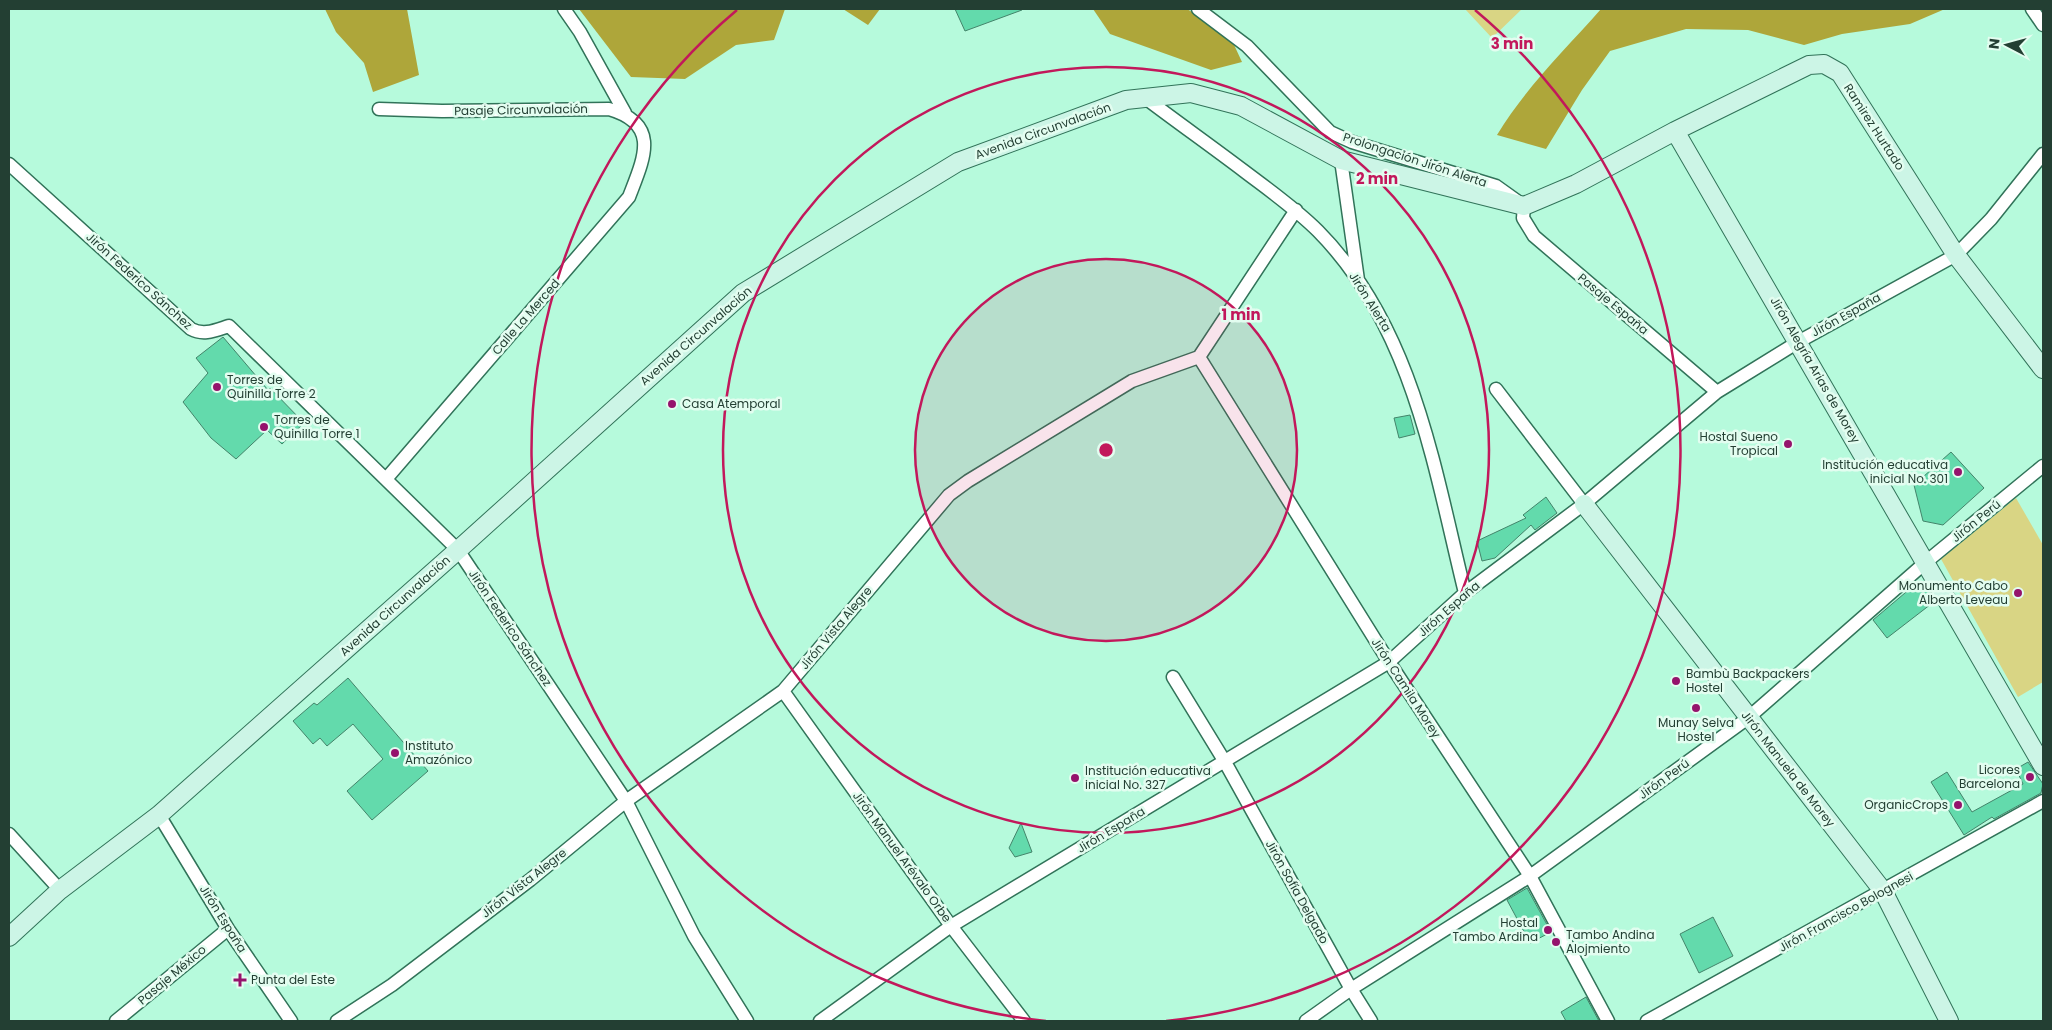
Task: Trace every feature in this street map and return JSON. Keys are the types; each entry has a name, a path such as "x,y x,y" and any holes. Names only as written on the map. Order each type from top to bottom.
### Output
{"street":[{"path":"564,9 580,32 625,114"},
{"name":"Prolongación Jirón Alerta","path":"1198,9 1247,46 1330,132 1352,142 1496,186 1524,206"},
{"path":"2032,9 2043,25"},
{"name":"Ramirez Hurtado","path":"1524,206 1576,184 1675,131 1809,65 1824,64 1840,73 1956,255 2043,370"},
{"name":"Avenida Circunvalación","path":"9,937 60,890 159,815 458,550 743,293 958,162 1126,100 1191,93 1241,106 1341,160 1524,206"},
{"name":"Jirón Alerta","path":"1144,97 1296,210 1319,232 1358,280 1391,336 1420,409 1465,593"},
{"name":"Pasaje Circunvalación","path":"379,109 442,111 609,109 625,114"},
{"name":"Calle La Merced","path":"386,479 630,197 641,165 645,144 637,123 625,114"},
{"name":"Jirón Alegría Arias de Morey","path":"1675,131 2043,766"},
{"name":"Jirón España","path":"820,1021 951,926 1389,662 1465,593 1584,504 1717,392 1798,342 1956,255 1991,219 2043,154"},
{"path":"1341,160 1358,280"},
{"name":"Jirón Federico Sánchez","path":"9,164 191,329 196,332 206,333 229,326 458,550 626,801 694,936 747,1021"},
{"name":"Pasaje España","path":"1524,206 1523,218 1534,236 1717,392"},
{"path":"1199,357 1296,210"},
{"name":"Jirón Camila Morey","path":"1199,357 1389,662 1530,876 1608,1021"},
{"name":"Jirón Vista Alegre","path":"337,1021 392,985 530,880 626,801 783,691 949,495 968,481 1132,380 1199,357"},
{"name":"Jirón Manuela de Morey","path":"1496,389 1883,891 1949,1021"},
{"name":"Jirón Perú","path":"1306,1021 1351,989 1530,876 1748,718 1926,562 2043,466"},
{"name":"Jirón Sofía Delgado","path":"1173,677 1225,762 1351,989 1371,1021"},
{"name":"Jirón Manuel Arévalo Orbe","path":"783,691 951,926 1024,1021"},
{"name":"Jirón Francisco Bolognesi","path":"1647,1021 2043,801"},
{"name":"Jirón España","path":"159,815 228,929 291,1021"},
{"path":"9,834 60,890"},
{"name":"Pasaje México","path":"116,1021 228,929"}],"shaded area":[{"path":"325,9 407,9 419,75 373,92 364,63 336,32"},
{"path":"579,9 785,9 774,40 736,45 685,79 631,77"},
{"path":"843,9 880,9 868,25"},
{"path":"1093,9 1187,9 1229,34 1242,62 1211,70 1110,34"},
{"path":"1465,9 1522,9 1492,38"},
{"path":"1601,9 1945,9 1910,24 1842,34 1804,45 1748,30 1686,29 1610,51 1582,90 1546,149 1497,135 1508,117 1533,85"},
{"path":"2016,498 2043,545 2043,682 2018,697 1941,559"}],"building":[{"path":"955,9 1022,9 1022,10 965,31"},
{"path":"223,337 268,390 270,388 304,423 282,444 267,430 236,459 211,438 183,402 208,373 196,358"},
{"path":"1410,415 1415,434 1399,438 1394,418"},
{"path":"1951,452 1984,488 1943,525 1923,521 1914,485"},
{"path":"1546,497 1557,513 1535,530 1531,525 1495,558 1482,561 1477,541 1526,518 1523,515"},
{"path":"1918,582 1924,582 1935,601 1887,638 1873,620"},
{"name":"Instituto Amazónico","path":"348,678 428,771 372,820 347,791 383,759 353,724 327,746 320,738 313,744 293,721 314,703 317,705"},
{"path":"2028,762 2043,784 2041,793 1994,819 1992,817 1964,835 1931,782 1947,772 1972,812 2023,784 2016,769"},
{"path":"1021,823 1032,852 1015,857 1009,848"},
{"path":"1527,888 1551,932 1530,943 1507,900"},
{"path":"1713,917 1733,956 1699,973 1680,934"},
{"path":"1586,997 1599,1021 1566,1021 1561,1012"}],"place":[{"name":"Torres de Quinilla Torre 2","path":"217,387"},
{"name":"Casa Atemporal","path":"672,404"},
{"name":"Torres de Quinilla Torre 1","path":"264,427"},
{"name":"Hostal Sueno Tropical","path":"1788,444"},
{"name":"Institución educativa inicial No. 301","path":"1958,472"},
{"name":"Monumento Cabo Alberto Leveau","path":"2018,593"},
{"name":"Bambù Backpackers Hostel","path":"1676,681"},
{"name":"Munay Selva Hostel","path":"1696,708"},
{"name":"Instituto Amazónico","path":"395,753"},
{"name":"Licores Barcelona","path":"2030,777"},
{"name":"Institución educativa inicial No. 327","path":"1075,778"},
{"name":"OrganicCrops","path":"1958,805"},
{"name":"Hostal Tambo Ardina","path":"1548,930"},
{"name":"Tambo Andina Alojmiento","path":"1556,942"},
{"name":"Punta del Este","path":"240,980"}]}
